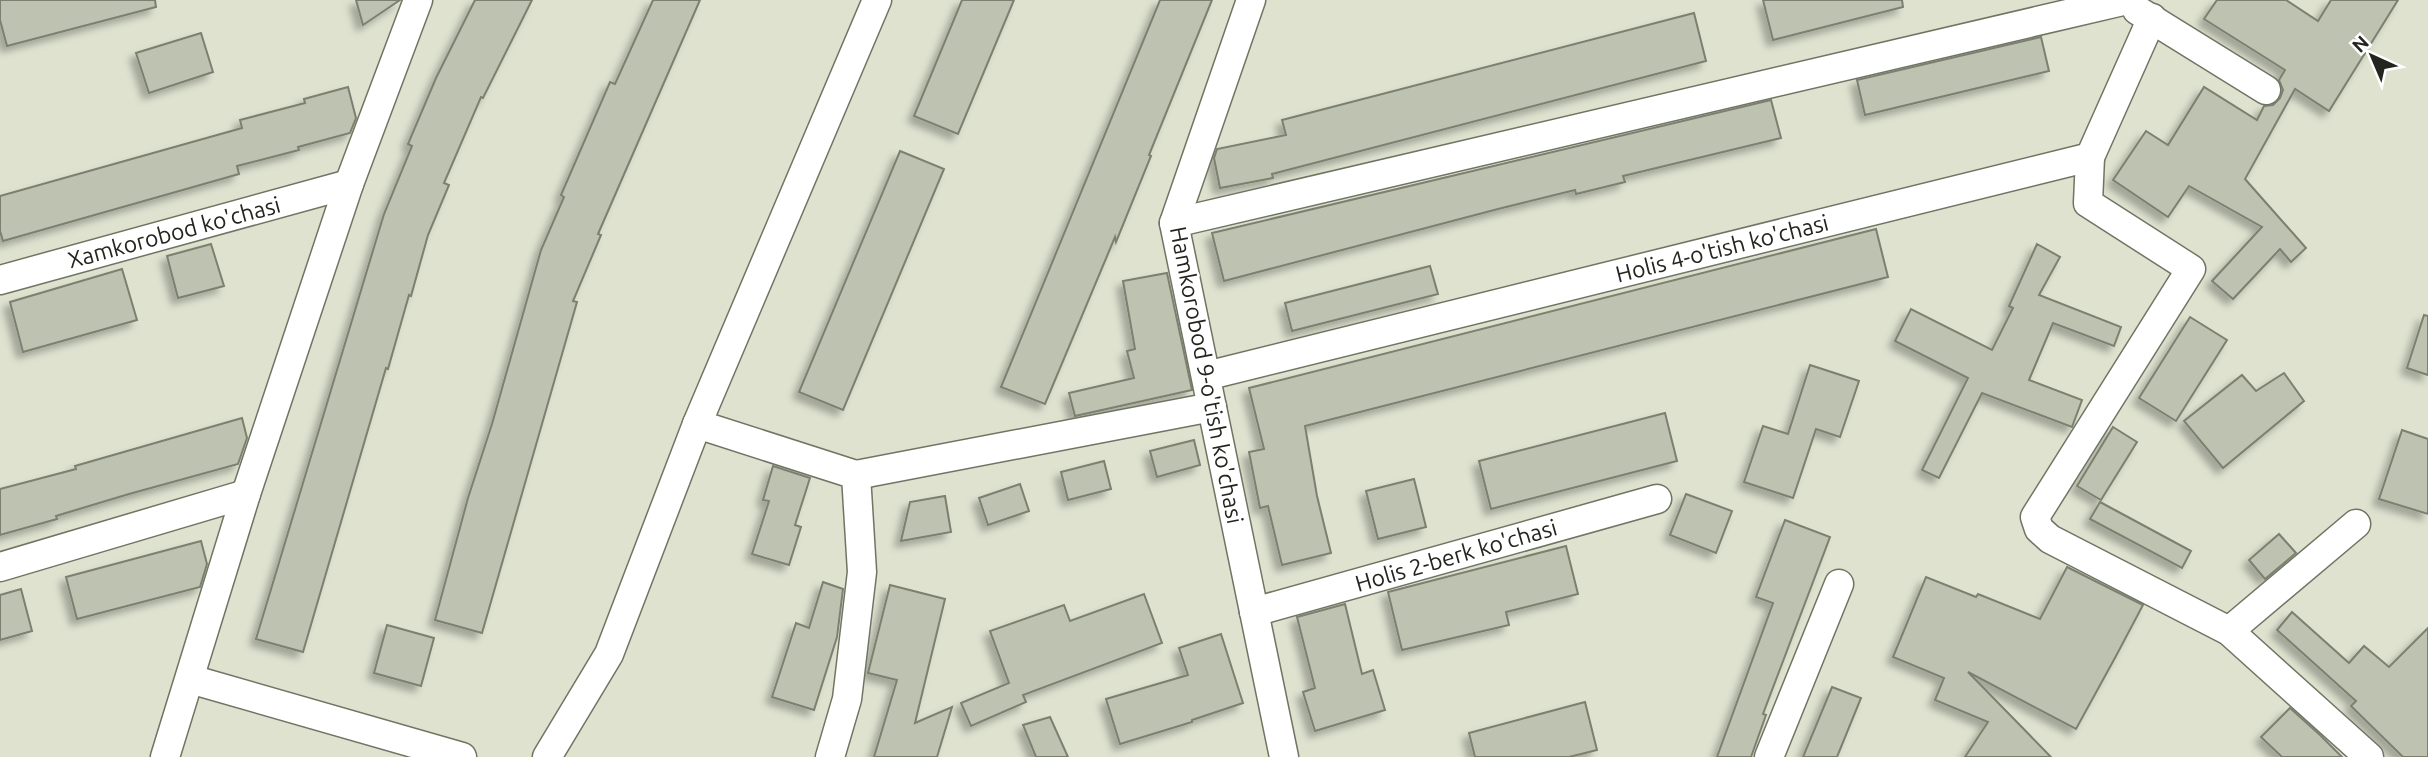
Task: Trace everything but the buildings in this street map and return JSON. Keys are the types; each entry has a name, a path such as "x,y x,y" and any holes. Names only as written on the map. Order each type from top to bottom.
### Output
{"street":[{"path":"165,757 246,494 349,184 418,0"},
{"path":"547,757 609,654 697,424 877,0"},
{"name":"Hamkorobod 9-o'tish ko'chasi","path":"1251,0 1174,223 1284,757"},
{"path":"1174,223 2125,1 2266,90"},
{"path":"2152,18 2090,157 2088,203 2191,269 2035,517 2039,529 2050,539 2229,631 2369,757"},
{"name":"Holis 4-o'tish ko'chasi","path":"1206,376 2090,157"},
{"name":"Xamkorobod ko'chasi","path":"0,280 349,184"},
{"path":"697,424 856,475 1212,407"},
{"path":"830,757 847,699 862,572 856,475"},
{"path":"0,566 246,494"},
{"name":"Holis 2-berk ko'chasi","path":"1254,612 1657,499"},
{"path":"2229,631 2356,524"},
{"path":"1769,757 1839,584"},
{"path":"190,679 462,757"}]}
